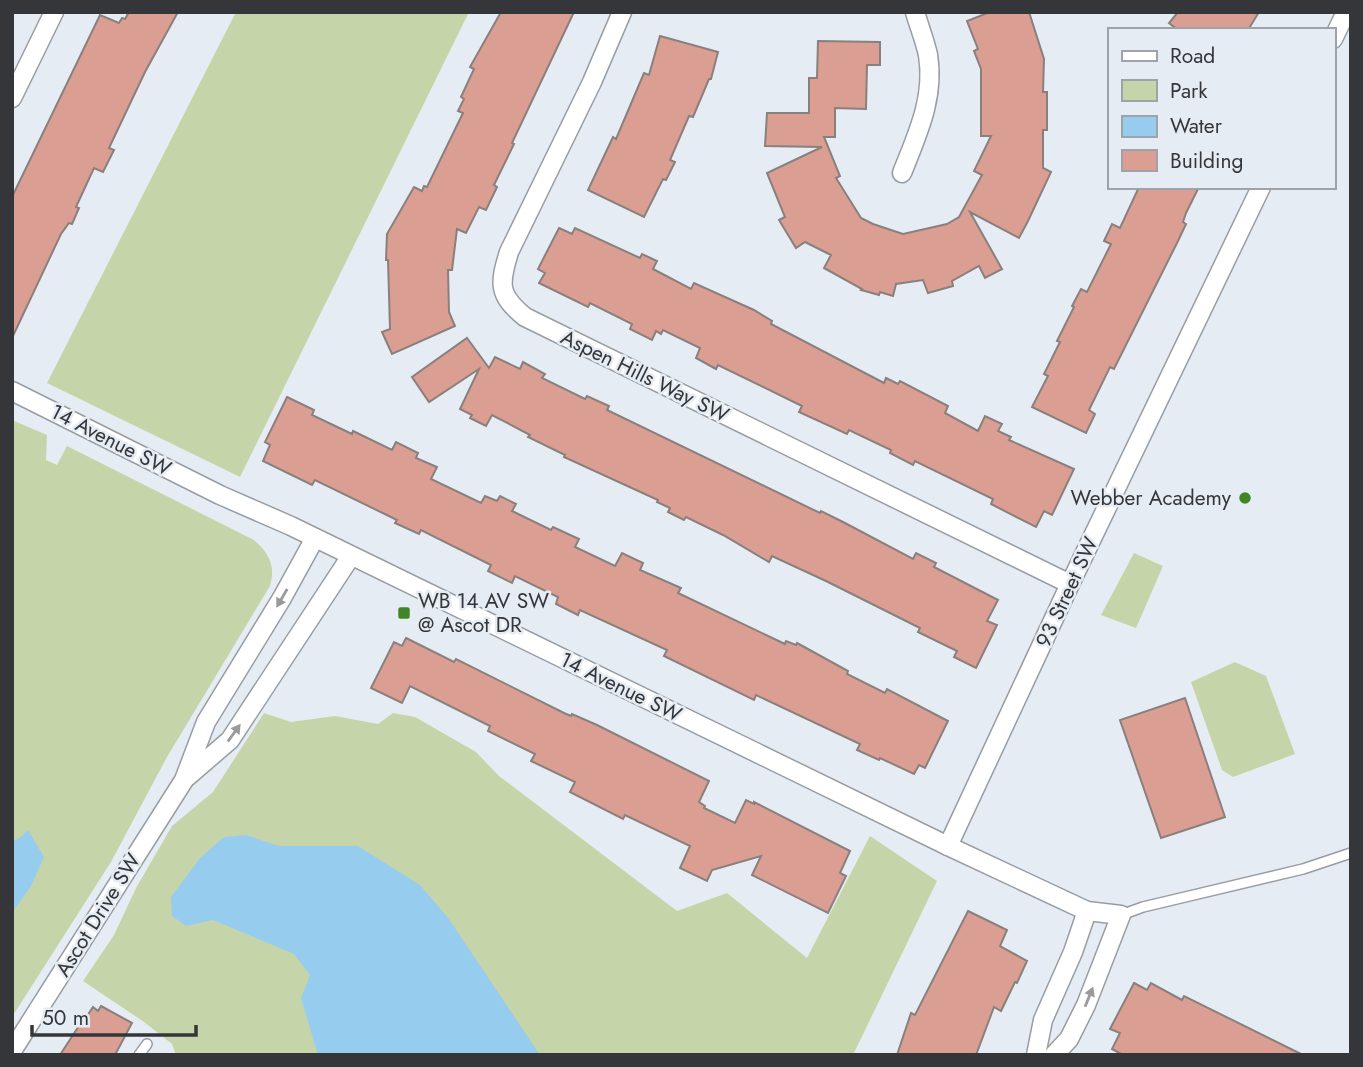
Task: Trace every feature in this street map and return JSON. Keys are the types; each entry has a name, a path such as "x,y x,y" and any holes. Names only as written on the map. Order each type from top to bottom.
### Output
{"street":[{"path":"12,98 54,12"},
{"name":"Aspen Hills Way SW","path":"622,12 592,82 509,252 501,284 505,298 516,310 536,323 1070,584"},
{"path":"902,173 927,108 930,83 928,56 915,12"},
{"path":"1335,35 1346,12"},
{"name":"93 Street SW","path":"948,846 1070,584 1260,189"},
{"name":"14 Avenue SW","path":"12,391 220,495 315,538 948,846 1087,911 1121,915"},
{"name":"Ascot Drive SW","path":"12,1051 184,780 206,722 282,598 315,538"},
{"name":"Ascot Drive SW","path":"184,780 230,740 351,556"},
{"path":"1035,1055 1043,1020 1073,952 1087,911"},
{"path":"1054,1055 1069,1039 1086,1005 1121,915"}],"lane":[{"path":"1121,915 1143,907 1303,869 1351,853"},
{"path":"139,1055 147,1044"}],"green space":[{"path":"236,12 469,12 240,477 47,383"},
{"path":"12,420 47,435 46,460 57,465 67,446 254,540 267,555 272,566 272,579 167,757 111,862 12,1017"},
{"path":"1134,553 1163,566 1136,628 1101,615"},
{"path":"1235,662 1266,676 1295,754 1233,777 1222,770 1191,682"},
{"path":"264,713 291,722 335,716 378,724 393,713 415,717 476,752 499,776 677,911 727,893 807,958 870,836 937,881 853,1055 176,1055 172,1044 83,981 114,935 136,888 172,826 213,792"}],"water":[{"path":"28,830 44,857 31,886 12,913 12,841"},
{"path":"246,835 279,846 358,846 420,885 449,919 540,1055 318,1055 301,998 310,975 294,954 213,920 186,926 172,916 171,897 200,858 224,837"}],"building":[{"path":"129,12 178,12 145,72 109,148 114,150 103,172 94,168 76,207 79,208 72,224 69,223 61,234 12,338 12,197 100,15 119,23"},
{"path":"501,12 574,12 512,143 514,144 494,185 497,187 486,210 479,207 466,233 457,229 452,270 448,270 449,312 455,326 392,354 382,332 390,329 387,234 414,187 422,191 424,186 427,187 463,113 458,111 464,99 461,97 474,69 470,67"},
{"path":"990,12 1029,12 1044,59 1043,92 1047,92 1047,130 1043,130 1043,168 1051,172 1019,238 970,212 1002,269 985,278 979,266 952,281 953,286 928,293 923,280 896,284 893,296 861,290 824,268 831,255 805,242 796,248 779,220 785,217 767,173 822,147 765,146 767,113 809,113 809,78 817,78 818,41 880,42 880,65 867,65 866,109 835,108 835,137 824,137 840,176 836,178 861,218 873,224 903,234 947,224 959,217 982,175 974,171 991,136 981,136 981,69 974,51 978,49 967,21"},
{"path":"1178,12 1259,12 1249,28 1175,28 1169,23"},
{"path":"660,36 718,52 711,79 693,117 689,116 670,160 675,162 666,180 663,179 644,217 588,190 613,137 616,139 644,73 649,75"},
{"path":"1138,189 1198,189 1186,213 1183,222 1186,224 1178,241 1114,369 1110,367 1089,410 1095,414 1086,433 1032,407 1048,376 1044,374 1060,342 1057,341 1074,307 1072,306 1081,289 1087,292 1111,244 1104,241 1112,224 1120,228"},
{"path":"559,228 572,234 575,228 640,258 642,254 657,261 653,269 691,289 694,283 754,310 772,321 771,324 884,383 886,378 898,384 900,381 948,406 945,413 978,431 985,416 1002,424 998,431 1011,437 1009,440 1074,469 1052,515 1044,511 1036,527 991,504 993,499 915,461 913,465 890,453 891,450 849,430 847,434 799,412 802,406 718,365 716,369 696,358 700,348 663,330 661,334 656,331 652,340 630,329 632,324 590,303 588,307 539,283 545,273 538,269"},
{"path":"467,338 489,368 495,357 520,369 523,362 545,374 542,378 585,399 587,396 609,406 607,410 820,513 821,511 913,559 916,553 936,563 934,567 998,600 987,621 997,625 976,668 954,657 957,651 918,632 920,628 772,556 769,562 723,535 686,517 684,520 668,512 670,508 657,502 658,500 564,457 565,455 492,415 486,426 470,418 472,415 460,409 479,369 429,402 412,377"},
{"path":"287,397 314,410 312,415 352,434 353,431 392,450 396,442 418,453 416,458 437,467 431,479 481,503 485,496 497,501 500,496 516,504 512,511 551,530 553,527 579,539 575,547 615,566 622,553 643,563 640,570 681,588 678,593 785,644 786,641 796,645 797,643 848,671 847,674 885,693 887,689 948,721 925,768 919,765 914,774 857,750 860,744 756,695 754,700 664,656 667,650 580,610 578,615 556,604 558,597 515,576 512,583 488,571 491,565 421,530 419,534 395,523 397,520 315,480 312,485 263,461 270,445 265,442"},
{"path":"406,638 454,662 456,659 564,713 597,725 709,781 699,802 704,808 735,823 746,800 850,851 840,873 846,876 828,913 752,875 761,856 712,870 707,881 680,868 690,846 625,815 623,819 570,792 575,782 531,761 535,754 488,731 490,726 410,686 402,703 371,688 394,642 402,646"},
{"path":"1185,698 1225,817 1161,838 1120,720"},
{"path":"968,911 1007,930 1000,946 1027,961 1017,983 1015,982 1001,1011 994,1007 976,1055 897,1055 911,1013 915,1015"},
{"path":"1134,983 1147,990 1151,983 1182,1000 1184,996 1303,1055 1123,1055 1112,1049 1120,1033 1110,1029"},
{"path":"101,1006 132,1023 115,1055 60,1055 93,1007 98,1011"}],"place":[{"name":"Webber Academy","path":"1245,498"},
{"name":"WB 14 AV SW @ Ascot DR","path":"404,613"}]}
